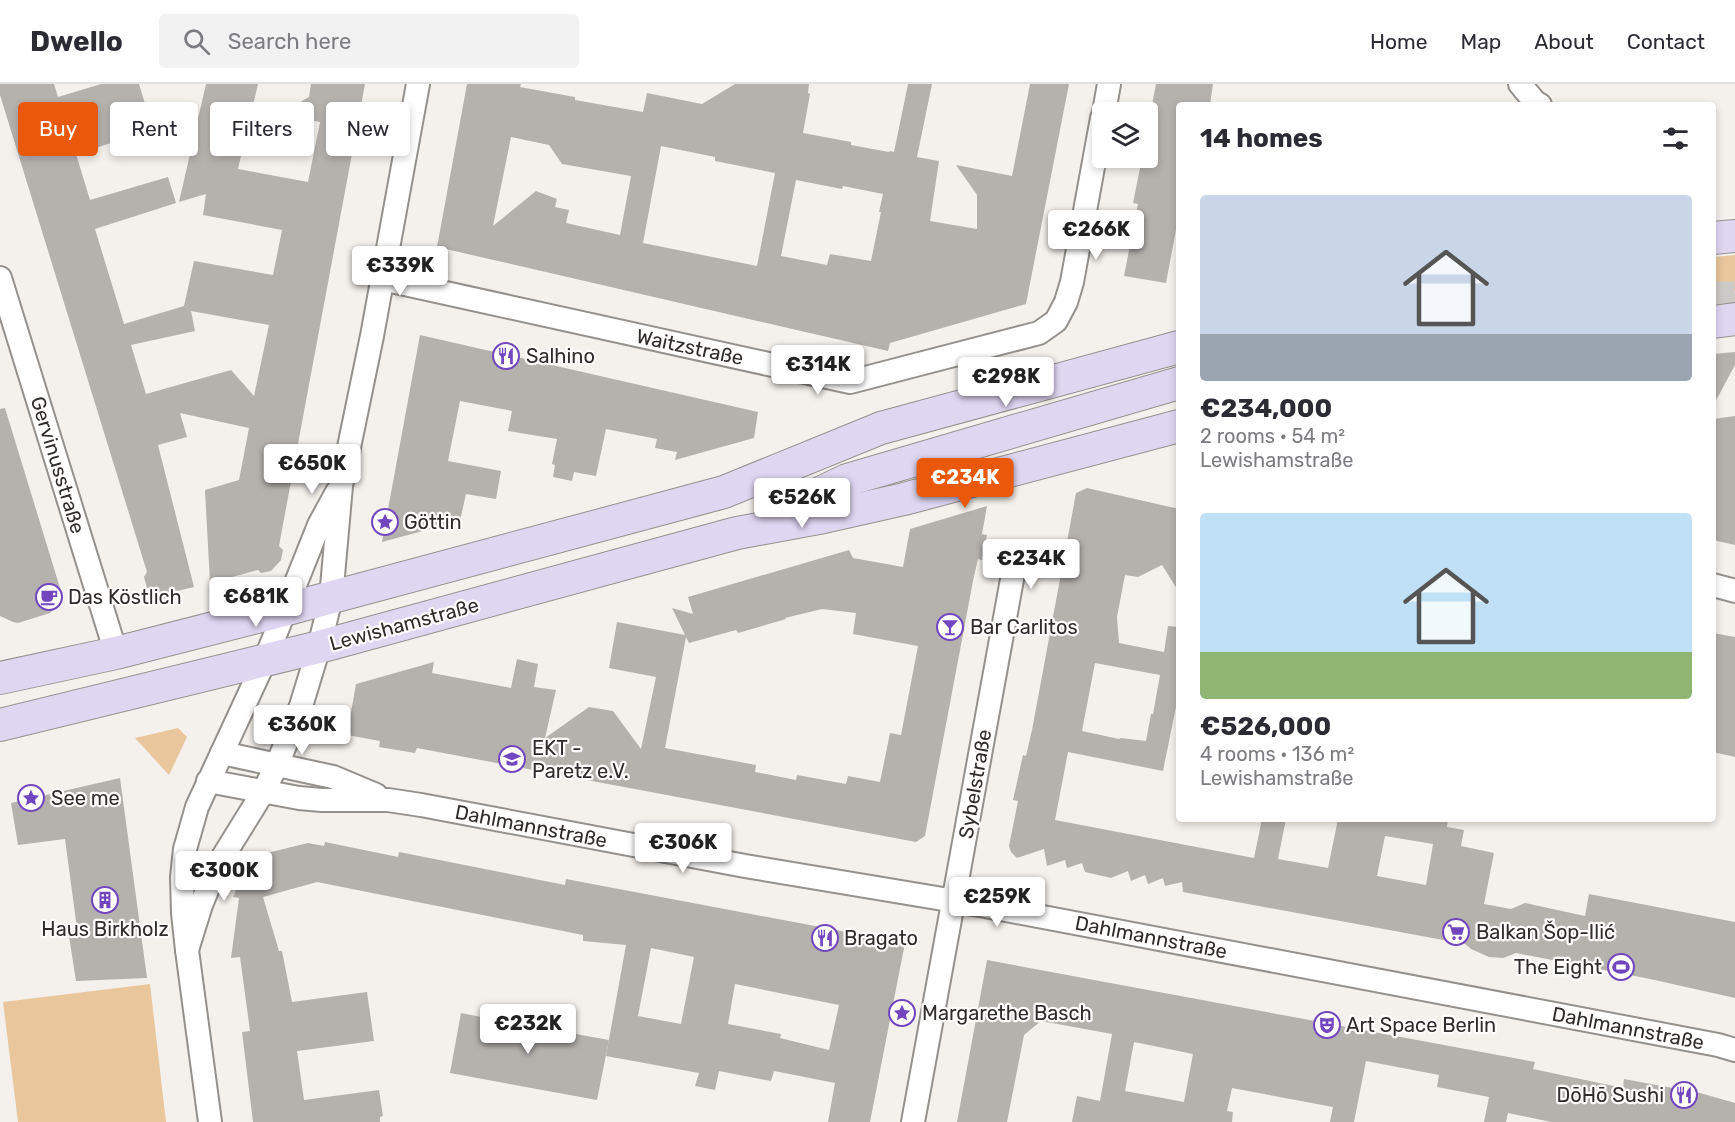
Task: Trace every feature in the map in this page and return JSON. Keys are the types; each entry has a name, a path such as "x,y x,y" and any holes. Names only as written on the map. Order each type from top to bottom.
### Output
{"main road":[{"path":"1716,238 1735,236"},
{"path":"1716,322 1735,319"},
{"name":"Lewishamstraße","path":"0,678 116,652 331,598 724,492 881,428 1176,347"},
{"name":"Lewishamstraße","path":"736,533 847,480 1176,384"},
{"name":"Lewishamstraße","path":"0,725 319,647 736,533 904,500 1176,427"},
{"name":"Lewishamstraße","path":"724,492 847,480"}],"street":[{"path":"187,950 201,905 216,868 263,792 276,765 301,706 319,647 331,598 341,486 418,84"},
{"path":"1106,102 1109,84"},
{"path":"1520,84 1535,102"},
{"name":"Waitzstraße","path":"382,279 850,382 1039,333 1056,321 1066,302 1072,282 1093,168"},
{"name":"Gervinusstraße","path":"0,278 116,652"},
{"path":"210,1122 187,950 182,877 185,849 197,807 208,781 265,660 319,525 341,486"},
{"name":"Sybelstraße","path":"913,1122 1017,552"},
{"path":"1716,586 1735,591"},
{"name":"Dahlmannstraße","path":"222,753 333,777 388,800"},
{"name":"Dahlmannstraße","path":"208,781 299,798 388,800 745,866 954,900 1448,993 1735,1050"}],"shaded area":[{"path":"1735,255 1735,290 1716,291 1716,257"},
{"path":"178,728 187,737 169,775 135,738"},
{"path":"150,984 166,1122 18,1122 3,1002"}],"building":[{"path":"0,84 54,84 58,97 101,84 139,84 144,102 110,102 110,143 98,147 98,102 18,102 18,153 0,95"},
{"path":"206,84 258,84 254,102 210,102 210,156 241,156 238,169 308,182 320,122 314,121 314,102 300,102 309,97 311,84 365,84 362,102 326,102 326,156 352,156 279,546 283,550 281,560 271,571 261,573 258,570 210,583 205,490 239,480 249,428 180,413 187,437 158,445 194,587 177,591 175,595 164,599 160,596 154,597 153,590 147,588 144,577 147,572 19,156 77,156 90,200 168,177 176,203 95,229 124,324 184,306 194,261 273,275 282,230 203,215 206,194 179,202 190,156 198,156 198,119","holes":["191,311 269,325 254,396 231,370 146,394 131,345 195,331"]},
{"path":"467,84 521,84 520,87 575,97 575,100 643,112 647,93 702,104 735,84 809,84 808,93 810,94 803,133 851,142 851,145 894,152 908,84 932,84 917,157 939,161 930,221 977,229 977,195 956,165 1012,176 1030,84 1069,84 1026,304 890,343 888,351 437,247","holes":["511,137 549,145 562,164 631,176 620,235 566,223 569,210 555,207 557,199 536,191 493,226","661,146 715,157 715,161 775,173 757,266 643,243","796,180 883,194 871,261 830,254 827,265 781,256"]},
{"path":"1156,84 1213,84 1210,102 1176,102 1176,230 1166,283 1124,276 1138,204 1133,203 1140,168 1158,168 1158,102 1152,102"},
{"path":"420,335 758,412 754,438 675,460 677,452 655,448 657,439 606,429 596,476 574,472 572,481 553,477 555,465 552,464 557,439 508,431 512,411 460,401 448,461 501,471 496,499 466,494 460,521 382,542"},
{"path":"1735,352 1735,365 1716,400 1716,354"},
{"path":"5,408 61,594 58,605 50,613 18,623 0,616 0,409"},
{"path":"1735,416 1735,545 1716,541 1716,419"},
{"path":"1087,488 1176,508 1176,587 1162,565 1138,577 1125,575 1117,617 1119,643 1164,652 1168,626 1176,627 1176,707 1163,771 1068,752 1055,820 1254,858 1261,822 1285,822 1278,859 1328,868 1337,822 1448,822 1447,827 1464,830 1461,846 1494,853 1484,904 1511,909 1525,903 1585,916 1589,894 1735,922 1735,998 1516,953 1503,958 1489,957 1465,944 1183,892 1182,882 1165,886 1163,878 1148,884 1145,875 1131,881 1128,871 1111,878 1085,872 1082,863 1067,868 1065,860 1047,866 1044,849 1017,858 1009,846 1018,801 1013,800 1023,755 1026,756 1076,493","holes":["1095,663 1160,675 1146,741 1119,739 1082,731","1385,836 1433,844 1426,885 1377,876"]},
{"path":"987,506 982,534 987,535 982,560 978,559 973,581 925,836 916,842 417,748 415,753 379,747 380,741 347,735 356,684 434,662 432,673 511,688 517,659 538,664 534,687 556,690 545,738 589,707 613,711 641,749 656,677 609,668 617,622 685,635 672,608 693,614 688,597 849,550 853,558 903,567 910,529","holes":["822,609 856,613 853,634 918,646 901,735 890,733 880,782 848,776 846,784 797,775 796,780 755,772 756,765 665,748 686,637 689,643 736,630 738,633"]},
{"path":"1716,634 1735,637 1735,757 1716,753"},
{"name":"Haus Birkholz","path":"120,778 147,978 76,981 69,936 78,936 65,839 18,845 11,803"},
{"path":"325,842 398,857 399,852 565,885 566,879 905,943 870,1122 828,1122 835,1083 774,1071 771,1081 719,1071 715,1090 695,1086 699,1073 606,1056 626,945 583,941 583,935 317,882 263,897 279,951 282,951 292,1002 367,992 374,1041 297,1051 304,1100 379,1090 383,1116 380,1117 380,1122 253,1122 242,1032 250,1031 240,957 231,958 239,898 233,897 247,865 267,853 308,843 324,846","holes":["651,948 694,957 681,1024 638,1016","735,984 839,1005 829,1050 780,1038 781,1034 728,1024"]},
{"path":"987,960 1535,1062 1533,1069 1623,1088 1624,1079 1700,1093 1735,1103 1735,1122 1551,1122 1508,1113 1506,1122 1484,1122 1489,1097 1437,1087 1439,1075 1366,1061 1354,1122 1330,1122 1333,1107 1232,1088 1227,1111 1233,1112 1232,1122 1072,1122 1077,1096 1100,1101 1112,1034 1041,1021 1024,1035 1007,1122 957,1122","holes":["1134,1042 1193,1054 1184,1102 1125,1091"]},
{"path":"482,1009 517,1015 515,1023 609,1040 597,1100 450,1073 461,1013 481,1017"}],"tunnel":[{"path":"1716,298 1735,297"}],"place":[{"name":"Salhino","path":"506,356"},
{"name":"Göttin","path":"385,522"},
{"name":"Das Köstlich","path":"49,597"},
{"name":"Bar Carlitos","path":"950,627"},
{"name":"EKT - Paretz e.V.","path":"512,759"},
{"name":"See me","path":"31,798"},
{"name":"Haus Birkholz","path":"105,900"},
{"name":"Balkan Šop-Ilić","path":"1456,932"},
{"name":"Bragato","path":"825,938"},
{"name":"The Eight","path":"1621,967"},
{"name":"Margarethe Basch","path":"902,1013"},
{"name":"Art Space Berlin","path":"1327,1025"},
{"name":"DōHō Sushi","path":"1684,1095"}]}
